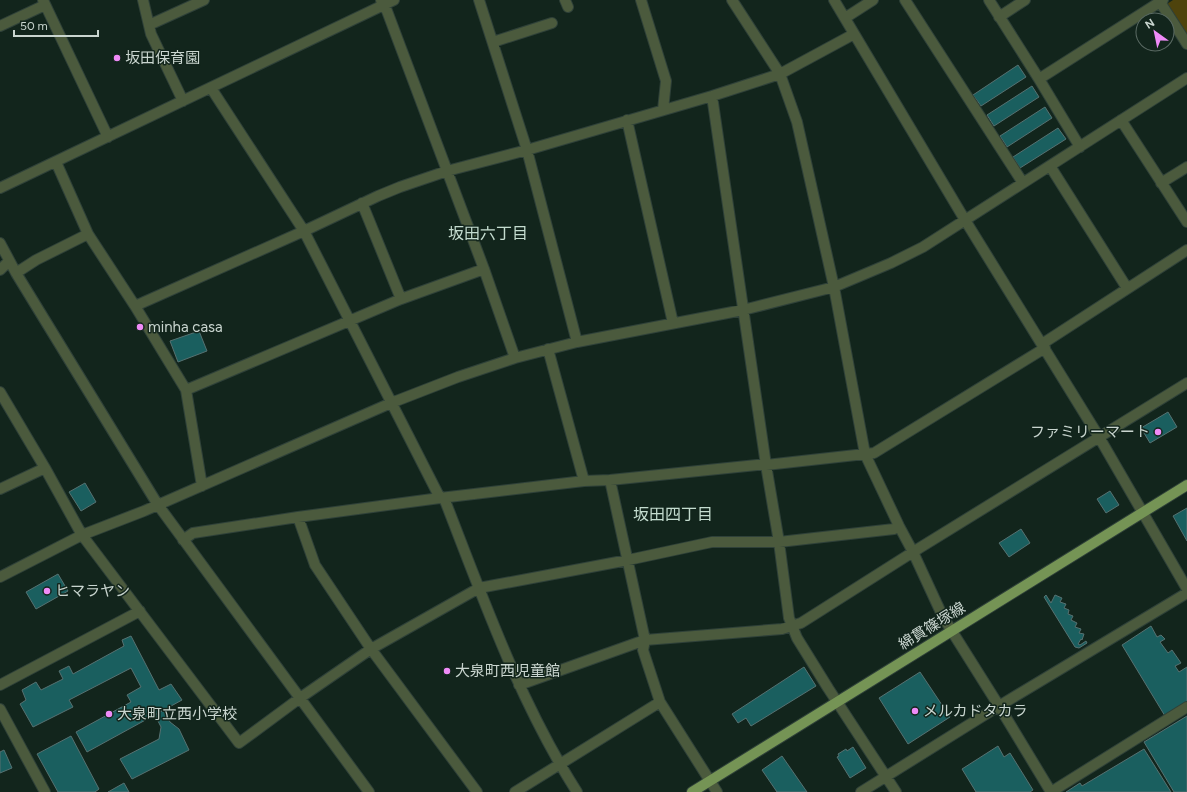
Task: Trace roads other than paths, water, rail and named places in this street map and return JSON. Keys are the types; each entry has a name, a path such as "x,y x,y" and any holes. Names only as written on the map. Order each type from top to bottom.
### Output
{"main road":[{"name":"綿貫篠塚線","path":"692,792 1187,485"}],"street":[{"path":"143,0 151,34 183,101"},
{"path":"149,25 204,0"},
{"path":"0,188 211,88 382,2 394,0"},
{"path":"479,0 527,150 577,342"},
{"path":"641,0 666,81 663,110"},
{"path":"732,0 780,74 797,122 834,287 865,454 943,617 1051,792 1187,707"},
{"path":"834,0 965,220 1099,437 1187,589"},
{"path":"845,18 873,0"},
{"path":"905,0 1023,184"},
{"path":"988,0 1039,79 1080,147"},
{"path":"999,16 1025,0"},
{"path":"1039,79 1162,1 1187,44"},
{"path":"0,26 44,2 108,137"},
{"path":"382,2 387,11 484,269 515,358"},
{"path":"493,42 552,23"},
{"path":"135,306 400,187 447,171 527,150 712,96 780,74 854,34"},
{"path":"0,577 82,535 158,505 391,403 458,377 515,358 577,342 743,310 834,287 891,263 923,247 1187,78"},
{"path":"211,88 304,231 391,403 442,498 519,685 560,765 577,792"},
{"path":"712,96 789,618 797,638 896,792"},
{"path":"627,120 673,323"},
{"path":"1121,120 1187,222"},
{"path":"56,162 88,234 135,306 186,390 202,486"},
{"path":"1050,166 1127,288"},
{"path":"1161,183 1187,167"},
{"path":"362,203 401,299"},
{"path":"16,273 36,260 88,234"},
{"path":"0,243 16,273 158,505 369,792"},
{"path":"183,540 193,532 442,498 584,481 610,480 766,465 874,453 1044,346 1127,288 1187,250"},
{"path":"0,270 9,261"},
{"path":"186,390 401,299 484,269"},
{"path":"548,349 584,481"},
{"path":"519,685 645,640 782,629 801,623 1187,383"},
{"path":"0,392 45,468 82,535 238,743 371,649 479,588 628,560 712,542 779,542 894,529 900,526"},
{"path":"0,489 45,468"},
{"path":"610,480 645,640 643,650 660,702 717,792"},
{"path":"298,517 315,565 371,649 477,792"},
{"path":"861,792 999,706 1187,593"},
{"path":"0,685 140,611"},
{"path":"515,792 660,702"},
{"path":"0,709 45,792"}],"place":[{"name":"坂田保育園","path":"117,58"},
{"name":"minha casa","path":"140,327"},
{"name":"ファミリーマート","path":"1158,432"},
{"name":"ヒマラヤン","path":"47,591"},
{"name":"大泉町西児童館","path":"447,671"},
{"name":"メルカドタカラ","path":"915,711"},
{"name":"大泉町立西小学校","path":"109,714"}],"district":[{"name":"坂田六丁目","path":"488,233"},
{"name":"坂田四丁目","path":"673,514"}]}
